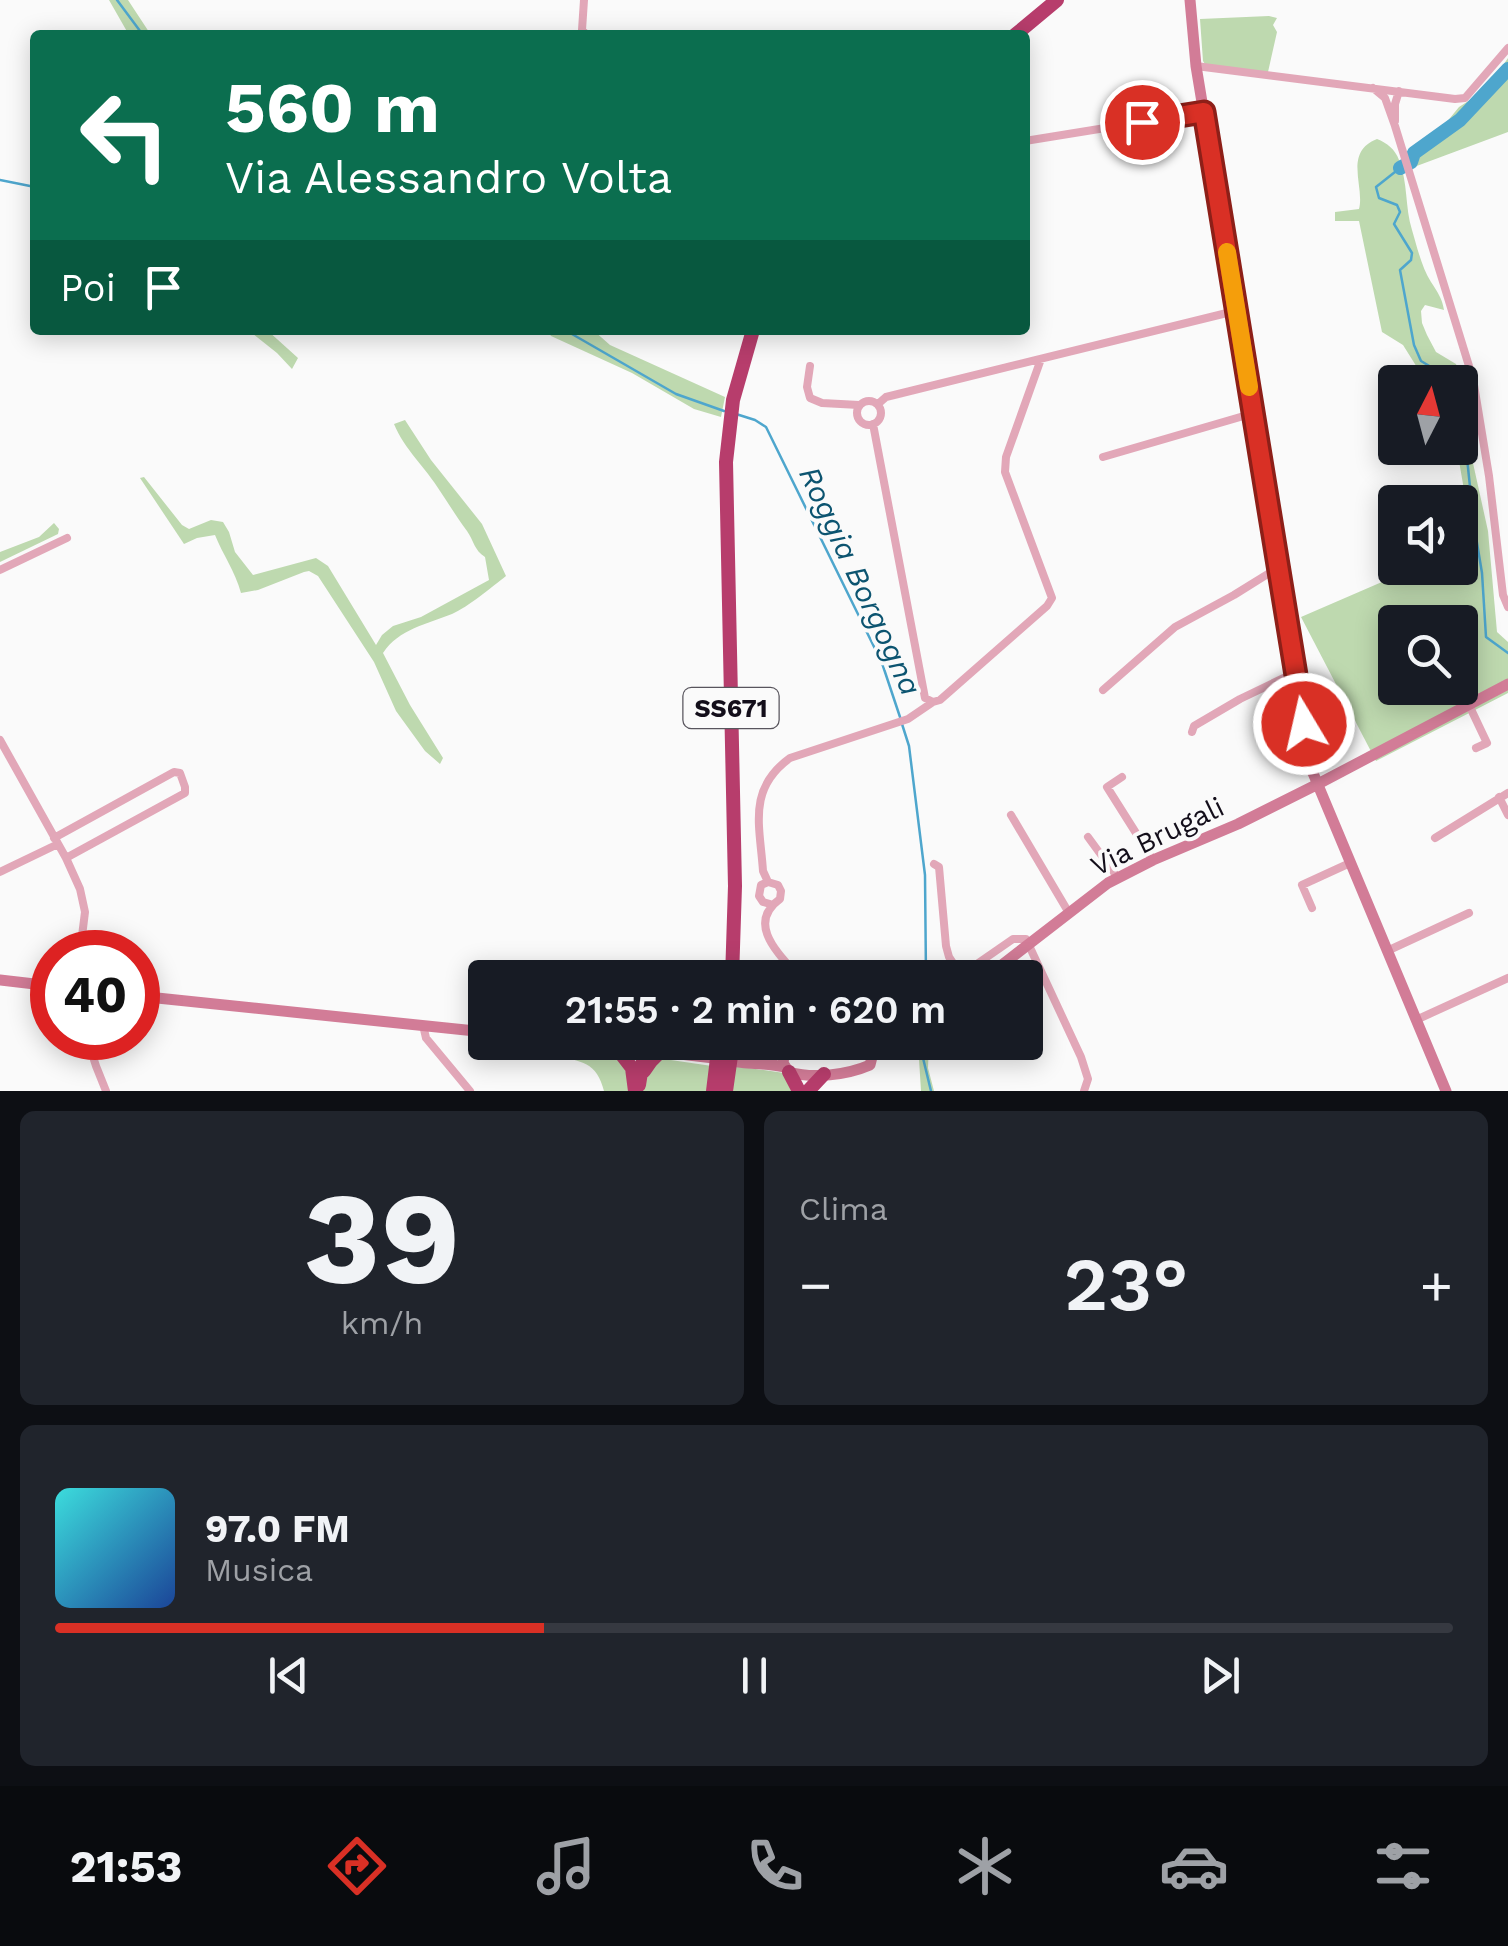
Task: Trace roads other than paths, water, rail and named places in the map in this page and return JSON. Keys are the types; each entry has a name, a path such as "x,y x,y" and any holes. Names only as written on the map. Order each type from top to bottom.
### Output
{"highway":[{"path":"1021,30 1058,0"},
{"name":"SS671","path":"733,960 735,886 727,439 733,400 752,335"},
{"path":"624,1060 637,1082 652,1060"},
{"path":"719,1091 723,1060"},
{"path":"786,1065 800,1091"},
{"path":"808,1091 824,1074"}],"street":[{"path":"582,30 584,0"},
{"path":"1190,0 1196,66 1235,311 1316,785 1446,1091"},
{"path":"1196,66 1454,99 1465,98 1508,48"},
{"path":"1373,88 1385,98 1395,126 1473,379 1503,595 1508,607"},
{"path":"1395,126 1395,104 1400,91"},
{"path":"1030,140 1204,112"},
{"path":"878,404 886,397 1235,311"},
{"path":"784,960 766,932 770,904 777,901 781,891 778,885 768,882 763,871 758,802 776,768 790,758 908,720 966,678 1052,598 1005,472 1006,457 1041,360"},
{"path":"810,366 810,398 822,403 859,405 868,400 878,404"},
{"path":"859,405 858,420 873,424 881,415 878,404"},
{"path":"1103,457 1254,413"},
{"path":"873,424 925,698 933,702"},
{"path":"0,570 67,538"},
{"path":"1103,690 1175,627 1279,568"},
{"path":"1192,732 1194,726 1240,699 1296,672"},
{"name":"Via Brugali","path":"1478,700 1508,684"},
{"path":"1469,705 1487,743 1476,748"},
{"name":"Via Brugali","path":"1008,960 1118,878 1238,824 1469,705"},
{"path":"0,740 80,889 85,912 83,930"},
{"path":"0,872 120,800 174,772 180,773 185,792 66,858"},
{"path":"1122,777 1107,786 1153,860"},
{"path":"1435,838 1504,795 1508,815"},
{"path":"120,800 131,821"},
{"path":"1011,815 1070,912"},
{"path":"1088,837 1118,878"},
{"path":"1312,908 1302,885 1350,863"},
{"name":"Via Brugali","path":"934,864 939,867 946,946 951,960"},
{"path":"768,882 759,892 761,899 770,904"},
{"path":"1387,951 1468,913"},
{"name":"Via Brugali","path":"984,960 1014,939 1026,939 1028,944"},
{"path":"1028,944 1082,1057 1088,1079 1084,1091"},
{"path":"1416,1020 1508,978"},
{"path":"0,980 30,983"},
{"path":"160,998 468,1030"},
{"path":"422,1025 426,1038 470,1091"},
{"path":"95,1060 106,1091"},
{"path":"734,1060 739,1064 786,1065 799,1075 860,1069 878,1060"},
{"path":"786,1065 788,1060"},
{"path":"870,1065 871,1060"}],"waterway":[{"path":"117,0 139,30"},
{"path":"1400,168 1460,120 1508,69"},
{"path":"1400,168 1376,187 1379,198 1397,205 1400,212 1394,224 1412,253 1411,260 1400,270 1414,345 1421,361 1428,365"},
{"name":"Roggia Borgogna","path":"0,180 30,186"},
{"name":"Roggia Borgogna","path":"574,335 676,394 724,411"},
{"name":"Roggia Borgogna","path":"736,414 766,427 882,663 900,717"},
{"path":"1468,465 1486,637 1508,653"},
{"name":"Roggia Borgogna","path":"902,724 909,746 925,875 926,960"},
{"name":"Roggia Borgogna","path":"923,1060 931,1091"}]}
